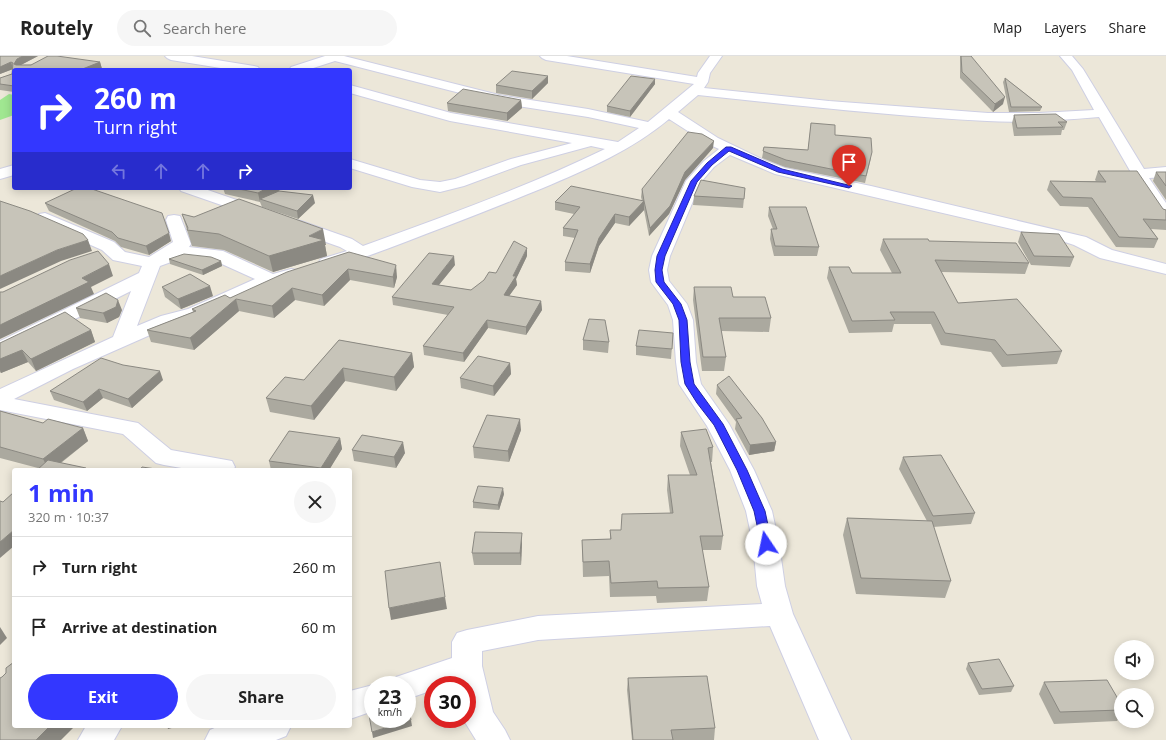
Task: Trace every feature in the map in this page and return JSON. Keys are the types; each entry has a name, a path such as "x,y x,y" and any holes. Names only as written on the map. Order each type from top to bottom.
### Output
{"street":[{"path":"171,56 242,68"},
{"path":"301,68 335,56 499,98 588,113 651,127"},
{"path":"546,56 699,87 829,104 988,117 1039,117 1103,113"},
{"path":"0,397 168,320 195,313 256,285 362,252 483,207 578,168 620,147 651,127 670,112 699,87 704,73 716,56"},
{"path":"1066,56 1077,69 1139,174 1166,214"},
{"path":"352,90 450,117 620,147"},
{"path":"670,112 714,141 780,171 1067,237 1106,254 1166,269"},
{"path":"352,164 418,184 440,187 459,184 516,162 591,142"},
{"path":"729,148 709,164 694,181 661,256 658,270 660,282 681,311 686,362 690,384 700,401 718,424 742,470 760,511 771,586 779,614 835,740"},
{"path":"0,174 12,171"},
{"path":"1139,174 1166,172"},
{"path":"193,190 346,243 362,252"},
{"path":"28,212 108,246 119,256 149,270"},
{"path":"121,341 149,270 182,244 174,220"},
{"path":"94,258 114,252"},
{"path":"0,349 184,252 217,255 272,280"},
{"path":"0,403 130,428 164,456 223,467 222,468"},
{"path":"494,740 478,717 467,666 467,642 538,628 779,614"},
{"path":"416,683 467,666"},
{"path":"352,704 364,701"},
{"path":"94,740 104,728"},
{"path":"221,740 263,728"}],"green space":[{"path":"9,94 12,95 12,116 0,120 0,100"}],"building":[{"path":"0,56 23,56 17,59 14,64 16,65 31,65 48,56 100,62 85,68 13,68 13,63 11,62 0,67"},
{"path":"961,56 971,56 1005,97 995,104 962,72"},
{"path":"512,71 548,76 532,91 496,85"},
{"path":"12,74 12,86 0,84 0,78"},
{"path":"631,76 655,79 630,111 607,106"},
{"path":"1005,78 1042,107 1011,107"},
{"path":"463,89 521,100 507,113 447,103"},
{"path":"1056,114 1067,122 1058,122 1063,127 1017,128 1014,115"},
{"path":"811,123 835,125 835,135 871,138 872,152 866,176 786,160 763,151 764,147 808,150"},
{"path":"688,132 702,134 714,141 685,172 670,206 650,228 642,189"},
{"path":"1098,171 1137,171 1163,209 1166,210 1166,220 1143,219 1158,239 1119,237 1092,198 1063,197 1050,181 1106,182"},
{"path":"1156,172 1166,172 1166,186"},
{"path":"701,180 745,188 744,199 694,196"},
{"path":"571,186 644,201 629,217 615,214 599,238 590,264 565,262 578,230 563,228 580,207 555,202"},
{"path":"73,190 95,190 162,213 169,233 146,246 118,238 112,232 45,203"},
{"path":"244,190 263,190 258,193"},
{"path":"279,191 313,195 297,211 260,199"},
{"path":"239,199 323,229 309,236 324,240 269,256 219,234 187,230 188,228 182,214 194,217"},
{"path":"0,201 30,211 83,234 88,240 57,250 0,276"},
{"path":"769,207 806,207 819,247 775,246 771,229 777,229"},
{"path":"1021,232 1059,234 1074,257 1034,256"},
{"path":"883,239 928,239 929,241 1016,243 1029,263 935,260 958,303 1017,299 1062,351 1007,355 995,340 945,333 934,312 890,312 895,320 852,321 829,267 849,267 852,273 901,273"},
{"path":"514,241 527,248 513,276 516,276 504,295 541,301 526,327 487,320 463,353 423,346 454,307 392,297 429,253 454,256 432,284 471,290 484,280 489,272 496,273"},
{"path":"98,251 109,264 82,278 89,282 0,325 0,292 3,292 70,260"},
{"path":"349,252 396,265 393,277 348,269 322,295 292,288 272,306 236,299 190,338 147,330 196,311 192,309 225,295 230,298 287,272"},
{"path":"184,254 211,257 221,261 202,270 169,259"},
{"path":"190,274 210,286 178,299 162,287"},
{"path":"694,287 731,287 733,297 765,297 771,318 719,318 726,357 703,357"},
{"path":"106,293 118,300 116,307 103,313 76,308"},
{"path":"65,312 91,330 31,359 22,350 0,359 0,343"},
{"path":"589,319 605,320 609,342 583,340"},
{"path":"639,330 673,333 672,349 636,346"},
{"path":"339,340 412,353 394,377 343,368 311,406 266,398 285,377 304,380"},
{"path":"478,356 510,363 493,386 460,378"},
{"path":"101,358 123,365 160,371 128,399 99,389 83,402 50,391"},
{"path":"729,376 762,418 776,442 750,445 736,419 742,418 717,385"},
{"path":"0,411 43,423 48,419 83,428 43,459 0,447"},
{"path":"487,415 520,419 508,451 473,447"},
{"path":"706,429 713,447 708,448 723,536 700,536 709,587 658,588 657,581 611,583 609,561 583,562 582,540 611,539 610,530 621,530 622,514 673,513 668,475 697,475 681,432"},
{"path":"289,431 340,438 321,468 269,461"},
{"path":"362,435 403,442 394,457 352,450"},
{"path":"941,455 975,513 933,516 903,457"},
{"path":"48,460 86,468 39,468"},
{"path":"478,486 503,488 498,505 473,502"},
{"path":"12,494 12,532 0,542 0,501 3,502"},
{"path":"847,518 932,521 951,581 861,578"},
{"path":"475,532 522,533 520,553 472,553"},
{"path":"440,562 445,597 389,608 385,571"},
{"path":"999,659 1014,686 982,689 968,663"},
{"path":"12,664 12,728 48,728 36,740 0,740 0,678 6,673 6,668"},
{"path":"707,676 715,728 671,730 673,740 633,740 628,678"},
{"path":"1107,680 1114,692 1114,710 1060,712 1044,682"},
{"path":"371,728 385,728 372,732"}],"route":[{"path":"766,544 760,511 742,470 718,424 700,401 690,384 686,362 681,311 660,282 658,270 661,256 694,181 709,164 729,148 759,163 780,171 849,186"}]}
